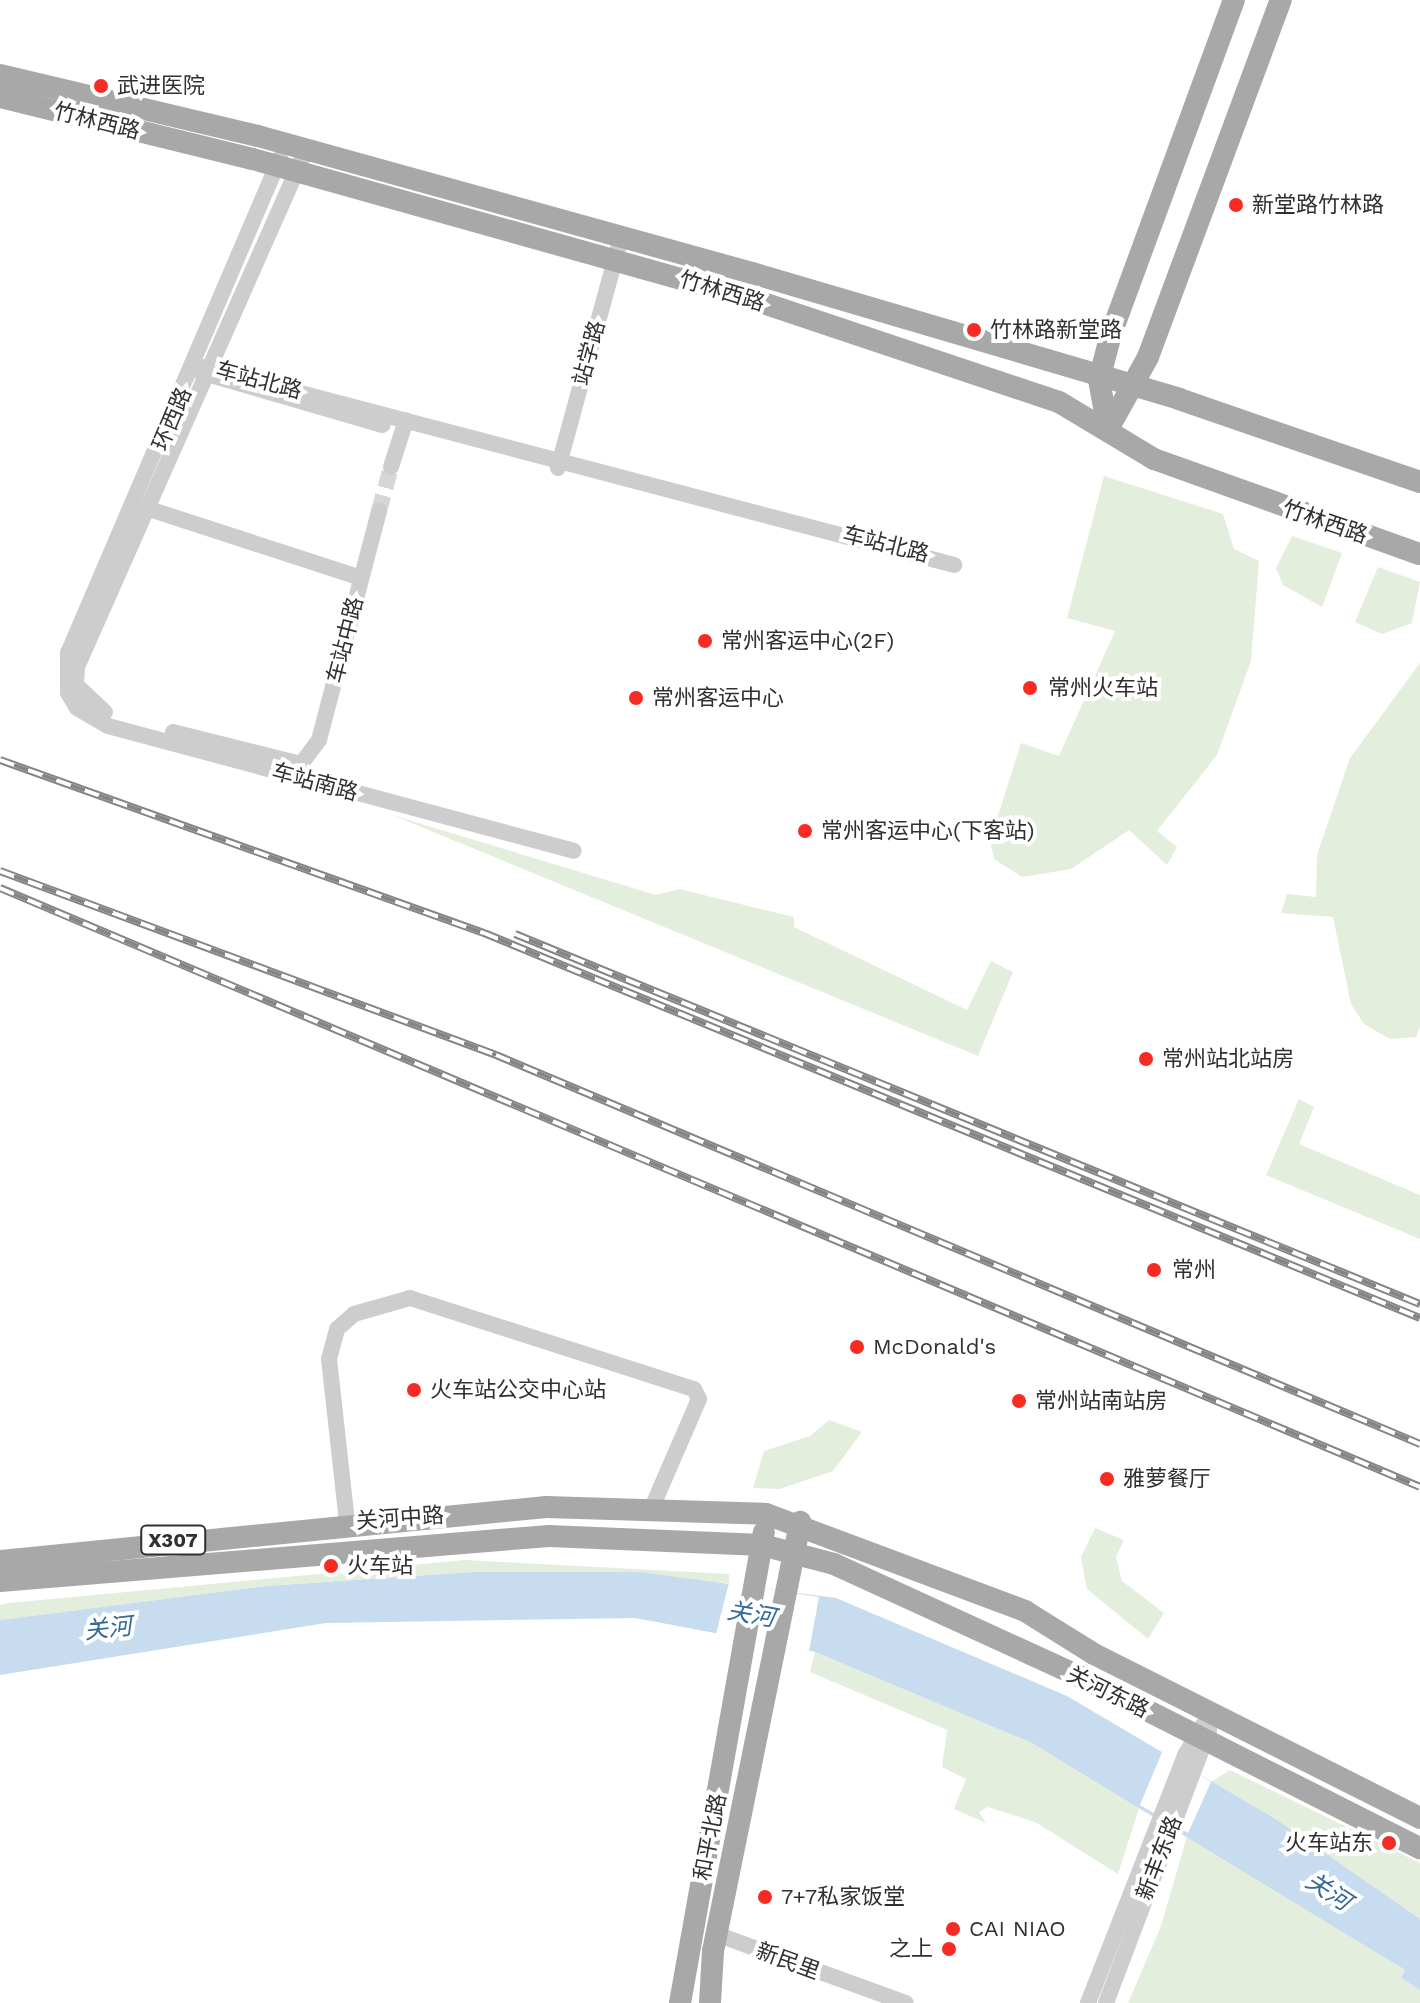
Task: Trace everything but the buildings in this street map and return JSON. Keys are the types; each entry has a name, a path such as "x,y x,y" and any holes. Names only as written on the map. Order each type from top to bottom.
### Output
{"main road":[{"path":"1108,429 1099,380 1234,0"},
{"path":"1108,429 1130,394 1281,0"},
{"name":"竹林西路","path":"6,75 295,149 617,248 1099,380 1130,394 1420,482"},
{"name":"竹林西路","path":"0,97 287,172 617,248 1059,402 1182,470 1420,554"},
{"name":"关河中路","path":"0,1561 347,1522 546,1507 766,1514 800,1522"},
{"name":"和平北路","path":"680,2003 742,1671 766,1514"},
{"name":"和平北路","path":"710,2003 716,1934 768,1679 784,1580 800,1522"},
{"name":"关河东路","path":"800,1522 1025,1611 1211,1712 1420,1818"},
{"name":"关河中路","path":"0,1581 549,1536 762,1545 790,1552"},
{"name":"关河东路","path":"790,1552 834,1564 1197,1749 1420,1848"}],"street":[{"name":"环西路","path":"72,689 77,667 295,149"},
{"name":"环西路","path":"72,689 68,653 203,370 287,172"},
{"name":"站学路","path":"559,465 617,248"},
{"name":"车站北路","path":"203,370 404,425 954,565 806,529"},
{"path":"391,467 404,425"},
{"path":"146,508 361,578"},
{"name":"车站中路","path":"301,764 319,740 379,511"},
{"name":"车站南路","path":"72,689 88,703 112,716 301,764"},
{"name":"车站南路","path":"72,689 77,708 108,726 574,851"},
{"path":"347,1522 329,1359 337,1329 354,1314 410,1298 694,1389 699,1399 651,1510"},
{"path":"1157,1840 1211,1712"},
{"name":"新丰东路","path":"1088,2003 1157,1840"},
{"name":"新丰东路","path":"1106,2003 1157,1840"},
{"name":"新民里","path":"716,1934 906,2003"}],"green space":[{"path":"1104,476 1223,514 1234,549 1259,561 1251,661 1217,755 1157,831 1177,847 1167,865 1129,830 1071,869 1022,877 994,859 990,841 1021,743 1059,756 1115,631 1067,618"},
{"path":"1292,536 1342,553 1322,607 1283,585 1276,568"},
{"path":"1378,567 1420,582 1412,623 1382,634 1355,622"},
{"path":"1420,663 1420,1027 1416,1037 1390,1039 1364,1024 1351,1004 1333,917 1281,913 1287,894 1316,897 1317,855 1350,758"},
{"path":"392,815 656,895 679,889 794,917 794,927 967,1010 991,961 1013,972 978,1056"},
{"path":"1299,1099 1314,1107 1299,1144 1420,1195 1420,1239 1266,1175"},
{"path":"829,1420 862,1432 833,1471 780,1489 753,1488 764,1451 810,1436"},
{"path":"1095,1528 1124,1540 1116,1557 1122,1581 1164,1613 1148,1639 1087,1589 1081,1557"},
{"path":"465,1560 729,1574 729,1583 473,1572 266,1586 0,1620 0,1605 9,1603"},
{"path":"815,1652 1032,1743 1140,1805 1118,1874 1035,1822 988,1807 979,1812 986,1823 954,1809 966,1779 942,1767 947,1730 810,1672"},
{"path":"1230,1770 1420,1863 1420,1919 1211,1782"},
{"path":"1188,1833 1406,1971 1402,1978 1420,1990 1420,2003 1128,2003 1161,1926"}],"water":[{"name":"关河","path":"473,1572 639,1572 836,1598 1067,1696 1277,1820 1420,1919 1420,1990 1401,1978 1405,1970 1032,1743 815,1652 635,1618 326,1623 0,1675 0,1620 266,1586"}],"pier":[{"path":"729,1583 819,1597 809,1651 716,1634"},
{"path":"1163,1750 1211,1782 1188,1833 1140,1805"}],"tunnel":[{"path":"379,511 391,467"}],"railway":[{"path":"0,760 484,933 1420,1318"},
{"path":"0,871 496,1055 1420,1444"},
{"path":"0,888 1420,1487"},
{"path":"515,934 1420,1304"}],"place":[{"name":"武进医院","path":"101,86"},
{"name":"新堂路竹林路","path":"1236,205"},
{"name":"竹林路新堂路","path":"974,330"},
{"name":"常州客运中心(2F)","path":"705,641"},
{"name":"常州火车站","path":"1030,688"},
{"name":"常州客运中心","path":"636,698"},
{"name":"常州客运中心(下客站)","path":"805,831"},
{"name":"常州站北站房","path":"1146,1059"},
{"name":"常州","path":"1154,1270"},
{"name":"McDonald's","path":"857,1347"},
{"name":"火车站公交中心站","path":"414,1390"},
{"name":"常州站南站房","path":"1019,1401"},
{"name":"雅萝餐厅","path":"1107,1479"},
{"name":"火车站","path":"331,1566"},
{"name":"火车站东","path":"1389,1843"},
{"name":"7+7私家饭堂","path":"765,1897"},
{"name":"CAI NIAO","path":"953,1929"},
{"name":"之上","path":"949,1949"}]}
